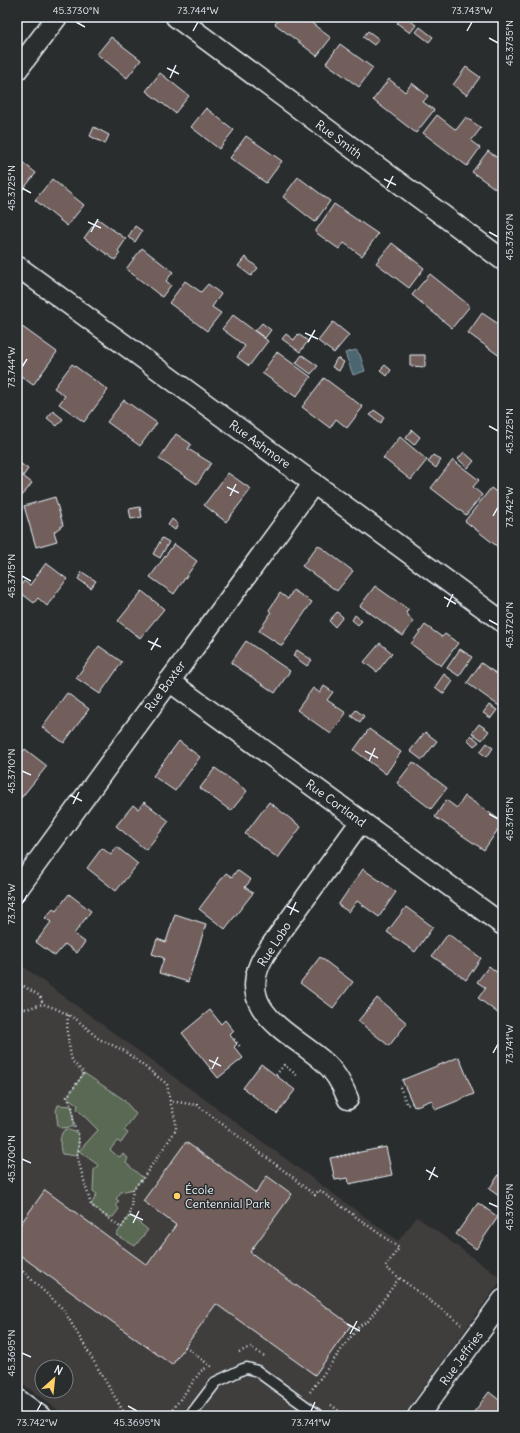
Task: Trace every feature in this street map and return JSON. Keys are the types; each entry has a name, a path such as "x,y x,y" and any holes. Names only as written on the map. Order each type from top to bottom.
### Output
{"street":[{"path":"17,70 57,17"},
{"name":"Rue Smith","path":"176,17 503,260"},
{"name":"Rue Ashmore","path":"17,266 503,622"},
{"name":"Rue Baxter","path":"17,890 314,483"},
{"name":"Rue Cortland","path":"169,681 503,925"},
{"name":"Rue Lobo","path":"348,1099 337,1076 322,1060 285,1032 262,1010 257,999 255,987 258,966 265,954 361,821"},
{"name":"Rue Jeffries","path":"418,1416 503,1300"},
{"path":"17,1399 40,1416"}],"lane":[{"path":"190,1416 216,1382 247,1368 257,1372 319,1416"}],"path":[{"path":"17,982 40,996 43,1004"},
{"path":"17,1007 26,1009 43,1004 68,1014 99,1039 123,1050 167,1084 176,1122 176,1130 134,1189 130,1215 121,1228 91,1205 77,1156 79,1146 78,1133 74,1126 72,1106 67,1097 84,1073 71,1058 67,1031 68,1014"},
{"path":"234,1039 241,1048"},
{"path":"276,1075 284,1065 299,1077"},
{"path":"400,1087 407,1105 412,1103"},
{"path":"170,1101 197,1105 315,1195 319,1190 399,1248 385,1267 457,1321"},
{"path":"337,1157 360,1152"},
{"path":"17,1266 63,1309 126,1416"},
{"path":"307,1395 359,1326 368,1322 399,1278"},
{"path":"185,1347 216,1370"}],"shaded area":[{"name":"École Centennial Park","path":"17,962 398,1241 417,1217 502,1279 403,1416 66,1416 43,1399 74,1399 74,1359 34,1359 34,1392 17,1380"}],"green space":[{"path":"84,1073 123,1099 136,1114 124,1130 128,1133 121,1143 117,1141 110,1150 119,1157 123,1154 128,1158 126,1163 143,1178 133,1189 121,1192 116,1199 119,1201 116,1205 119,1209 113,1217 107,1217 91,1205 97,1194 93,1191 94,1170 98,1165 79,1151 98,1130 77,1109 78,1105 67,1097"},
{"path":"58,1105 72,1106 74,1126 61,1128 58,1126 56,1111"},
{"path":"66,1129 78,1133 79,1146 77,1156 62,1154 60,1140 62,1133"},
{"path":"130,1215 148,1230 135,1246 116,1235"}],"water":[{"path":"356,350 360,355 365,371 353,375 345,353"}],"building":[{"path":"281,17 304,17 331,38 317,56 275,24"},
{"path":"402,17 405,17 416,25 410,33 397,23"},
{"path":"420,27 433,37 429,42 416,32"},
{"path":"368,31 379,39 374,45 363,37"},
{"path":"111,37 141,60 127,78 97,54"},
{"path":"340,44 373,68 359,87 326,63"},
{"path":"466,67 480,77 467,95 453,85"},
{"path":"160,73 189,96 175,113 146,91"},
{"path":"389,79 405,92 412,83 428,96 423,102 434,110 416,133 373,100"},
{"path":"206,108 234,130 219,149 191,127"},
{"path":"437,115 456,130 466,117 481,128 471,141 480,148 467,166 423,133"},
{"path":"94,127 109,135 105,144 90,136"},
{"path":"246,136 282,161 266,183 230,158"},
{"path":"488,151 503,162 503,194 472,172"},
{"path":"17,158 36,173 21,192 17,189"},
{"path":"298,177 330,201 315,222 283,197"},
{"path":"52,179 84,205 67,226 35,200"},
{"path":"334,204 378,234 362,256 344,243 339,249 315,232"},
{"path":"98,219 126,239 118,251 120,253 115,260 84,238"},
{"path":"135,226 142,231 135,242 128,237"},
{"path":"392,243 424,268 409,288 376,263"},
{"path":"142,248 173,272 166,281 171,285 162,297 126,269"},
{"path":"245,257 258,268 251,276 238,266"},
{"path":"430,274 470,306 452,328 412,295"},
{"path":"185,281 201,292 208,284 221,294 212,307 221,313 207,331 169,303"},
{"path":"482,313 503,327 503,354 501,357 468,333"},
{"path":"233,315 268,341 249,366 237,357 245,346 222,329"},
{"path":"333,322 349,335 334,353 318,341"},
{"path":"262,323 271,330 265,338 255,331"},
{"path":"21,326 57,352 33,385 17,373 17,331"},
{"path":"286,334 294,340 298,334 308,341 300,352 282,339"},
{"path":"277,352 311,377 296,397 262,373"},
{"path":"302,355 318,366 311,374 296,363"},
{"path":"410,355 425,355 425,367 410,366"},
{"path":"337,358 344,362 339,371 332,367"},
{"path":"72,364 108,390 84,422 59,404 65,396 54,388"},
{"path":"385,365 391,370 387,376 380,370"},
{"path":"324,378 363,407 347,428 336,419 330,428 302,407"},
{"path":"124,400 157,423 140,446 107,422"},
{"path":"374,410 384,417 381,423 370,415"},
{"path":"53,411 63,419 57,426 47,418"},
{"path":"412,430 420,437 414,445 406,438"},
{"path":"176,434 191,444 188,449 211,463 197,484 159,459"},
{"path":"400,437 427,460 411,480 383,458"},
{"path":"464,452 474,461 468,468 458,459"},
{"path":"433,455 441,460 436,468 428,462"},
{"path":"453,460 479,480 473,487 482,495 466,515 431,488"},
{"path":"17,461 28,469 23,476 32,483 22,496 17,492"},
{"path":"228,473 251,489 226,522 204,505"},
{"path":"491,488 503,497 503,551 465,521"},
{"path":"55,497 63,525 54,532 57,541 36,547 24,506"},
{"path":"140,507 142,517 131,519 129,509"},
{"path":"172,519 178,524 175,530 168,525"},
{"path":"162,538 169,542 160,558 153,554"},
{"path":"174,544 197,561 174,594 150,577"},
{"path":"318,545 353,571 337,591 302,566"},
{"path":"46,563 67,579 47,606 38,598 34,603 17,590 24,581 30,585"},
{"path":"82,572 96,581 91,588 78,579"},
{"path":"375,586 409,610 406,612 413,622 403,636 360,606"},
{"path":"293,590 312,602 282,646 259,631 271,613 269,610 280,593 288,599"},
{"path":"142,591 164,609 140,638 118,621"},
{"path":"337,612 343,617 335,627 329,621"},
{"path":"355,615 362,621 358,625 352,620"},
{"path":"425,625 442,637 445,634 458,643 441,666 411,644"},
{"path":"17,641 22,659 17,660"},
{"path":"246,641 290,671 275,693 231,663"},
{"path":"380,643 392,653 377,672 364,662"},
{"path":"99,646 122,662 100,694 76,678"},
{"path":"460,649 472,657 459,676 447,668"},
{"path":"297,650 312,660 307,666 293,656"},
{"path":"481,663 503,678 502,708 467,683"},
{"path":"444,674 453,681 444,694 435,687"},
{"path":"324,686 333,692 327,700 346,713 331,734 297,710 313,688 320,693"},
{"path":"67,693 89,709 64,743 42,727"},
{"path":"489,705 497,710 491,718 483,713"},
{"path":"356,710 364,716 360,722 351,716"},
{"path":"479,724 489,731 482,740 472,733"},
{"path":"369,729 401,752 386,774 354,750"},
{"path":"425,732 437,741 422,760 410,751"},
{"path":"471,735 479,742 474,746 467,739"},
{"path":"179,741 200,757 175,791 153,776"},
{"path":"487,743 493,748 487,757 480,752"},
{"path":"25,749 47,766 21,798 17,795 17,759"},
{"path":"413,762 447,788 431,809 397,783"},
{"path":"215,768 247,791 231,811 200,788"},
{"path":"465,796 503,822 484,850 435,817 446,800 457,808"},
{"path":"144,802 169,821 146,850 116,826 133,805 138,809"},
{"path":"269,802 301,827 278,858 245,834"},
{"path":"117,847 138,864 116,891 87,868 102,848 111,855"},
{"path":"363,869 396,892 379,917 357,901 349,912 338,905"},
{"path":"237,870 251,880 245,887 253,893 225,929 199,909 226,873 232,877"},
{"path":"69,894 91,911 74,934 85,942 77,953 65,944 55,956 36,942 51,922 45,918 53,909 56,911"},
{"path":"406,907 433,927 415,952 387,932"},
{"path":"175,914 206,924 188,982 159,973 164,958 152,954 157,939 166,942"},
{"path":"448,934 481,958 466,980 432,956"},
{"path":"320,957 353,982 333,1008 300,983"},
{"path":"489,966 503,977 503,1017 478,998 486,988 477,982"},
{"path":"377,998 407,1023 389,1046 358,1021"},
{"path":"210,1010 221,1024 225,1020 234,1031 230,1035 237,1044 234,1047 243,1058 218,1078 182,1033"},
{"path":"459,1057 474,1094 435,1110 432,1100 414,1107 402,1080"},
{"path":"261,1064 295,1090 277,1114 243,1088"},
{"path":"186,1142 256,1193 267,1176 292,1194 250,1252 351,1325 315,1375 216,1304 172,1365 17,1253 17,1229 45,1190 147,1265 176,1225 143,1201"},
{"path":"386,1147 392,1175 349,1184 348,1178 335,1180 330,1158"},
{"path":"503,1169 503,1199 489,1189"},
{"path":"478,1203 498,1217 476,1249 456,1234"},
{"path":"489,1392 503,1403 503,1416 471,1416"}],"place":[{"name":"École Centennial Park","path":"177,1196"}]}
